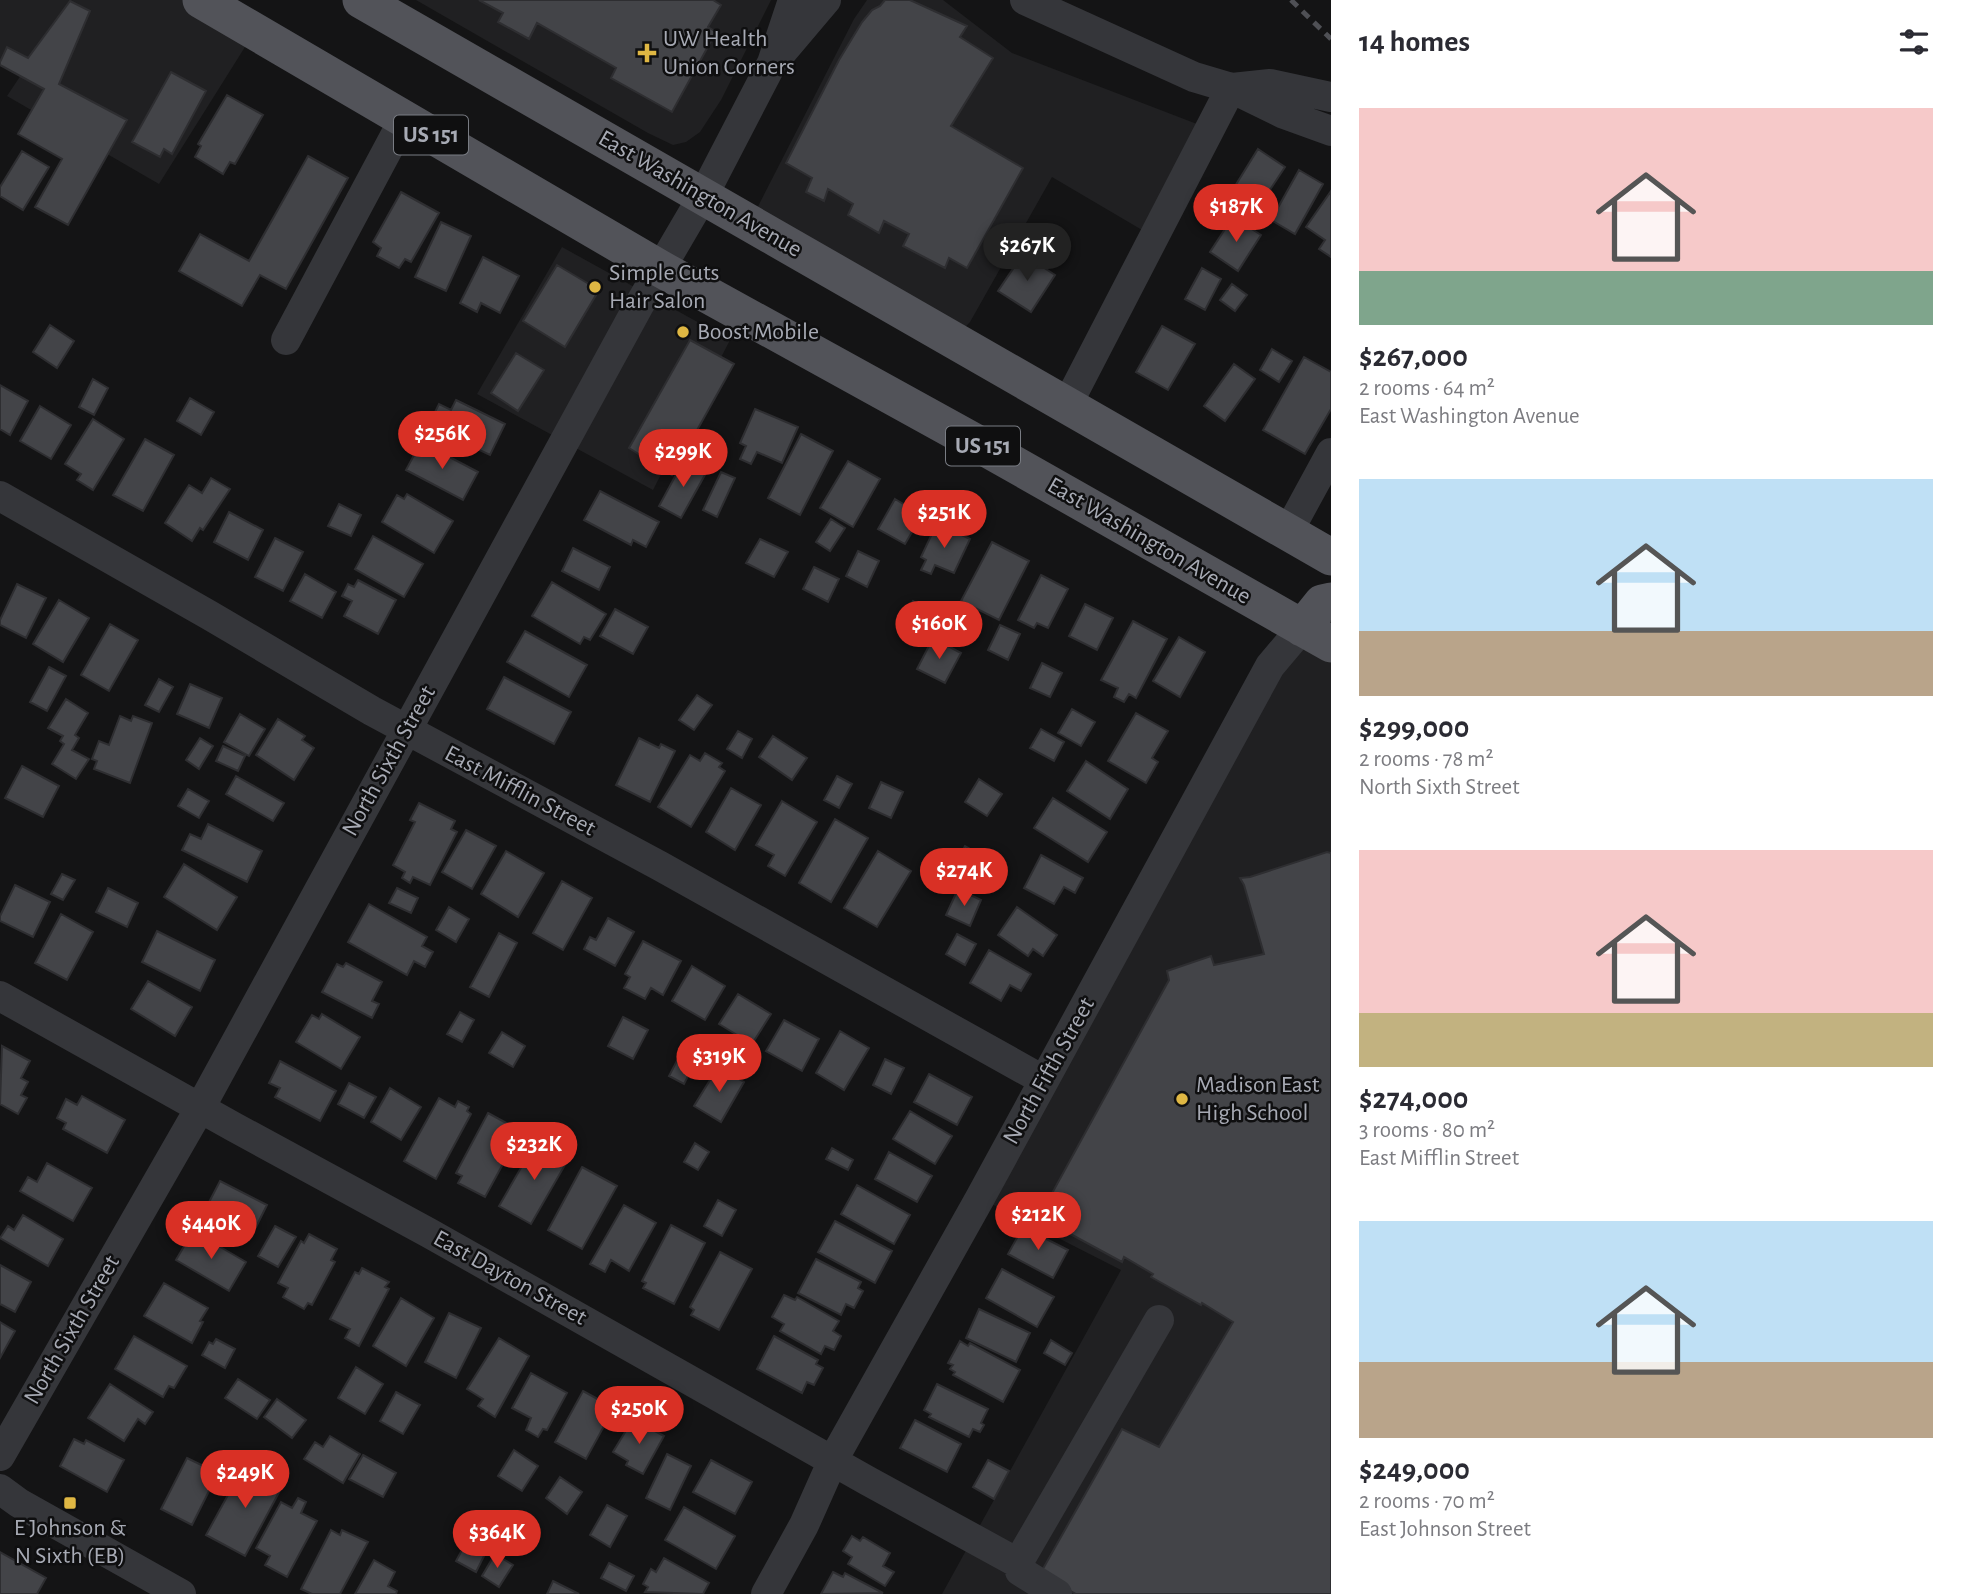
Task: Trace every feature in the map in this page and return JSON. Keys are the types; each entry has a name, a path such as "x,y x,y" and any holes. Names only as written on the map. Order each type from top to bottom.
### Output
{"main road":[{"name":"East Washington Avenue","path":"201,0 662,269 979,444 1316,636"},
{"name":"East Washington Avenue","path":"361,0 1331,557"},
{"path":"1316,636 1322,603 1331,601"}],"street":[{"name":"North Sixth Street","path":"0,1456 200,1108 638,307 703,196 772,63 793,0"},
{"name":"North Sixth Street","path":"772,63 826,0"},
{"path":"1025,0 1194,77 1231,88 1284,114 1331,131"},
{"path":"1231,88 1269,84 1331,97"},
{"path":"1067,405 1231,88"},
{"path":"286,340 404,119"},
{"path":"1288,532 1331,453"},
{"name":"East Mifflin Street","path":"0,496 407,729 828,958 1043,1080"},
{"name":"North Fifth Street","path":"766,1594 804,1525 833,1460 1270,666 1316,636"},
{"name":"East Dayton Street","path":"0,996 1018,1563 1020,1571 1057,1594"},
{"path":"1018,1563 1159,1320"},
{"path":"0,1489 19,1503 181,1594"}],"shaded area":[{"path":"0,0 201,0 255,31 159,184 7,96 21,75 0,64"},
{"path":"416,0 771,0 721,100 700,132 686,142 673,145"},
{"path":"867,0 943,0 1012,53 1210,129 1154,237 1052,177 970,322 953,340 750,222 854,19"},
{"path":"562,247 730,340 653,490 477,394"},
{"name":"Madison East High School","path":"1302,628 1331,644 1331,1594 942,1594 1121,1270 980,1198"}],"building":[{"name":"UW Health Union Corners","path":"479,0 713,0 721,5 708,27 716,32 672,112 611,78 616,68 537,23 529,39 498,22 503,13"},
{"path":"885,0 910,0 967,26 960,37 993,58 951,126 1023,168 967,268 949,258 945,268 903,246 909,234 884,221 879,233 848,215 853,204 828,189 824,201 806,192 812,178 786,163 839,60 862,22"},
{"path":"70,1 90,11 59,84 127,120 68,225 35,207 62,159 18,134 44,89 0,65 0,62 7,47 28,58"},
{"path":"171,72 206,91 172,154 164,149 160,157 132,142"},
{"path":"227,95 263,115 235,164 230,162 223,174 195,157 201,146 198,144"},
{"path":"1258,149 1285,167 1258,208 1232,191"},
{"path":"22,151 49,167 23,210 0,196 0,187"},
{"path":"308,156 348,178 286,289 260,275 242,306 179,271 200,234 249,261"},
{"path":"1299,170 1323,184 1295,234 1271,220"},
{"path":"1331,191 1331,257 1319,249 1325,240 1306,227"},
{"path":"401,192 439,213 411,262 405,259 399,268 377,256 381,248 373,242"},
{"path":"1233,217 1261,235 1238,271 1210,252"},
{"path":"441,222 471,236 446,291 415,277"},
{"path":"1023,254 1055,275 1031,312 998,291"},
{"path":"483,257 519,276 500,313 481,303 477,312 460,303"},
{"path":"557,265 599,290 565,347 523,321"},
{"path":"1202,268 1221,279 1205,310 1185,299"},
{"path":"1232,284 1247,295 1235,311 1220,300"},
{"path":"50,325 74,341 57,368 33,352"},
{"path":"1162,326 1195,344 1168,390 1136,372"},
{"path":"690,340 734,364 672,475 629,448"},
{"path":"1272,349 1292,361 1279,382 1260,370"},
{"path":"516,353 544,370 518,411 491,393"},
{"path":"1304,357 1331,372 1331,409 1305,454 1263,430"},
{"path":"1234,364 1255,379 1225,421 1204,406"},
{"path":"93,379 108,388 94,415 79,407"},
{"path":"0,385 28,401 10,435 0,429"},
{"path":"190,398 214,412 201,435 177,421"},
{"path":"456,400 505,424 490,455 428,426 439,404 451,410"},
{"path":"40,406 71,425 51,459 20,441"},
{"path":"755,409 798,427 782,463 757,452 751,464 740,459 746,446 740,443"},
{"path":"93,419 124,439 93,490 77,480 81,474 65,464"},
{"path":"801,434 833,451 800,515 768,498"},
{"path":"145,439 174,455 143,511 113,495"},
{"path":"421,442 478,472 463,500 406,470"},
{"path":"684,460 706,473 681,518 659,506"},
{"path":"848,461 880,479 853,527 820,508"},
{"path":"721,472 735,478 717,517 703,510"},
{"path":"211,478 230,489 203,530 200,528 192,541 165,523 189,485 202,493"},
{"path":"600,491 659,522 646,547 633,540 631,545 584,520"},
{"path":"407,494 453,521 434,553 382,522 397,495 404,499"},
{"path":"895,499 922,515 905,544 878,529"},
{"path":"339,504 361,515 351,536 328,526"},
{"path":"229,512 263,530 248,560 214,542"},
{"path":"831,519 845,528 830,551 816,542"},
{"path":"937,523 970,539 954,573 935,565 931,574 921,570 926,560 921,557"},
{"path":"373,536 423,564 404,597 355,569"},
{"path":"275,538 303,552 283,591 255,577"},
{"path":"760,539 788,552 774,577 746,563"},
{"path":"992,542 1029,561 999,620 961,601"},
{"path":"573,548 610,567 599,590 562,571"},
{"path":"858,551 879,561 867,587 846,576"},
{"path":"814,567 839,579 828,602 803,589"},
{"path":"305,574 336,592 322,618 290,601"},
{"path":"1041,575 1068,589 1048,628 1037,623 1034,628 1018,620"},
{"path":"358,580 396,600 378,634 344,616 352,601 342,596 348,584 354,587"},
{"path":"552,582 606,614 590,640 584,637 580,644 532,616"},
{"path":"17,584 46,598 26,638 0,625"},
{"path":"59,600 89,618 63,662 33,644"},
{"path":"913,601 938,616 922,643 897,628"},
{"path":"1085,604 1113,618 1097,650 1069,636"},
{"path":"615,609 648,627 633,654 600,636"},
{"path":"1133,621 1167,639 1136,698 1129,694 1124,702 1114,697 1118,688 1101,680"},
{"path":"110,624 138,640 109,691 81,675"},
{"path":"1000,625 1020,634 1008,660 988,650"},
{"path":"525,631 587,665 569,697 507,662"},
{"path":"1179,637 1205,652 1180,697 1153,681"},
{"path":"933,638 961,653 945,683 917,669"},
{"path":"1042,663 1062,673 1050,697 1030,688"},
{"path":"49,667 66,676 47,711 30,702"},
{"path":"504,677 571,712 554,744 487,709"},
{"path":"159,679 173,687 159,712 145,705"},
{"path":"190,684 222,698 209,728 177,714"},
{"path":"697,695 712,705 694,730 679,720"},
{"path":"66,699 88,713 75,735 79,738 72,750 89,759 76,779 52,764 64,744 60,741 63,736 48,728"},
{"path":"1072,709 1095,722 1081,746 1058,733"},
{"path":"1136,713 1168,731 1152,758 1158,762 1146,783 1108,761"},
{"path":"240,714 265,729 249,756 224,742"},
{"path":"120,716 131,721 133,716 152,723 130,783 94,769 97,761 92,759 99,741 109,745"},
{"path":"278,719 305,736 302,740 314,748 294,780 256,755"},
{"path":"1041,729 1064,742 1054,761 1030,748"},
{"path":"738,731 752,739 742,758 727,749"},
{"path":"773,736 807,758 792,780 759,757"},
{"path":"200,738 213,746 199,769 186,760"},
{"path":"639,738 659,748 661,744 675,751 650,802 616,785"},
{"path":"223,746 245,756 238,771 216,761"},
{"path":"705,753 722,763 719,767 725,771 691,827 658,807 690,755 700,761"},
{"path":"1086,761 1128,789 1110,819 1067,791"},
{"path":"22,766 59,786 43,817 5,798"},
{"path":"236,776 284,803 273,821 226,794"},
{"path":"837,776 852,784 839,808 824,800"},
{"path":"979,779 1002,794 987,816 965,802"},
{"path":"881,782 903,792 891,818 869,808"},
{"path":"731,788 761,805 735,850 706,832"},
{"path":"188,789 209,801 199,818 178,806"},
{"path":"1053,798 1107,832 1088,862 1034,828"},
{"path":"782,801 817,822 785,876 768,866 774,855 756,845"},
{"path":"419,803 455,821 451,829 457,832 430,885 413,877 410,883 402,878 405,872 393,865 415,822 410,820"},
{"path":"835,819 868,838 831,902 799,883"},
{"path":"208,824 262,851 247,882 182,850 190,834 201,839"},
{"path":"466,830 496,846 472,889 442,872"},
{"path":"965,846 999,865 992,879 957,861"},
{"path":"506,851 544,873 518,917 481,894"},
{"path":"878,851 911,871 877,927 844,908"},
{"name":"Madison East High School","path":"1331,853 1331,1594 1076,1594 1040,1574 1122,1429 1159,1447 1233,1322 1151,1277 1153,1274 1124,1257 1122,1262 1039,1217 1169,980 1167,971 1211,956 1214,965 1264,954 1240,878"},
{"path":"1041,855 1083,878 1075,893 1064,887 1054,904 1024,888"},
{"path":"184,864 237,897 217,930 164,897"},
{"path":"62,874 75,880 63,900 51,894"},
{"path":"562,881 592,898 563,950 533,933"},
{"path":"15,885 50,902 33,937 0,921"},
{"path":"108,888 138,903 127,927 96,912"},
{"path":"397,888 418,898 411,913 389,903"},
{"path":"958,889 981,900 970,926 946,915"},
{"path":"369,904 427,937 422,946 433,952 425,967 414,961 407,975 348,942"},
{"path":"449,907 469,919 456,942 436,930"},
{"path":"1017,907 1057,935 1043,956 1033,949 1028,956 998,935"},
{"path":"61,914 93,932 67,980 35,963"},
{"path":"608,918 634,932 615,966 584,949 590,937 596,940"},
{"path":"157,931 215,960 200,991 142,962"},
{"path":"499,933 517,943 489,997 470,987"},
{"path":"957,934 976,944 965,965 946,954"},
{"path":"643,941 681,961 663,995 651,988 645,999 624,988 630,977 625,974"},
{"path":"989,950 1031,974 1021,991 1010,985 1001,1001 970,983"},
{"path":"346,963 382,982 372,1001 379,1004 372,1018 322,992 337,964 343,967"},
{"path":"692,966 725,986 705,1020 672,1001"},
{"path":"148,981 192,1007 175,1036 131,1009"},
{"path":"738,994 771,1014 752,1044 719,1024"},
{"path":"460,1012 474,1020 462,1042 447,1034"},
{"path":"322,1014 360,1037 341,1069 296,1042 312,1015 319,1019"},
{"path":"623,1017 648,1030 633,1059 608,1046"},
{"path":"784,1020 819,1039 802,1071 766,1051"},
{"path":"840,1031 869,1048 844,1090 816,1073"},
{"path":"502,1032 525,1046 513,1067 489,1053"},
{"path":"2,1046 30,1061 21,1078 28,1082 21,1095 27,1098 18,1114 0,1104"},
{"path":"682,1051 697,1059 684,1084 669,1076"},
{"path":"885,1059 904,1068 891,1094 873,1085"},
{"path":"280,1061 336,1091 320,1121 275,1097 280,1088 269,1083"},
{"path":"718,1067 744,1082 721,1122 694,1106"},
{"path":"929,1074 972,1097 957,1125 914,1102"},
{"path":"349,1083 376,1097 364,1118 338,1104"},
{"path":"390,1088 421,1107 401,1140 371,1122"},
{"path":"82,1096 125,1120 107,1153 63,1129 66,1123 57,1118 66,1099 77,1105"},
{"path":"439,1098 455,1107 458,1101 469,1107 467,1111 471,1114 436,1179 404,1161"},
{"path":"910,1111 952,1136 935,1164 893,1139"},
{"path":"488,1113 521,1131 485,1197 458,1183 462,1176 456,1173"},
{"path":"537,1140 569,1158 531,1224 499,1206"},
{"path":"695,1143 709,1152 698,1170 684,1162"},
{"path":"832,1148 853,1160 848,1170 826,1159"},
{"path":"889,1152 932,1176 917,1202 875,1179"},
{"path":"47,1163 92,1188 73,1221 20,1191 28,1177 37,1182"},
{"path":"582,1167 617,1186 582,1249 548,1230"},
{"path":"220,1181 267,1205 256,1227 249,1223 242,1237 210,1220 213,1215 205,1210"},
{"path":"857,1185 910,1215 894,1244 841,1214"},
{"path":"718,1200 736,1210 722,1236 704,1226"},
{"path":"624,1205 656,1223 629,1271 611,1260 605,1272 590,1264"},
{"path":"23,1215 63,1239 48,1266 0,1238 8,1226 14,1230"},
{"path":"835,1221 892,1251 875,1283 818,1252"},
{"path":"671,1225 705,1243 674,1304 643,1288 646,1283 642,1281"},
{"path":"275,1226 296,1237 278,1267 258,1256"},
{"path":"1023,1227 1068,1250 1053,1278 1008,1254"},
{"path":"193,1231 246,1262 229,1291 176,1260"},
{"path":"309,1234 337,1249 331,1260 335,1262 312,1305 308,1303 304,1309 283,1297 288,1288 278,1283 301,1241 304,1243"},
{"path":"720,1252 752,1269 719,1330 691,1315 694,1310 690,1307"},
{"path":"816,1259 861,1282 858,1288 863,1291 854,1308 846,1304 841,1315 798,1293"},
{"path":"0,1265 31,1282 15,1312 0,1304"},
{"path":"362,1268 389,1282 385,1287 389,1289 359,1346 345,1338 350,1329 330,1319 355,1272 359,1274"},
{"path":"1002,1269 1054,1297 1037,1327 986,1298"},
{"path":"164,1283 208,1308 192,1343 144,1316"},
{"path":"784,1295 795,1300 797,1297 839,1321 833,1331 841,1336 834,1350 825,1346 821,1354 780,1331 784,1324 772,1317"},
{"path":"401,1298 434,1318 406,1366 373,1346"},
{"path":"979,1309 1030,1333 1016,1362 966,1338"},
{"path":"449,1313 481,1328 456,1378 425,1362"},
{"path":"0,1322 15,1331 0,1358"},
{"path":"134,1336 187,1366 174,1388 169,1386 163,1397 115,1369"},
{"path":"774,1336 818,1360 816,1364 823,1368 814,1385 807,1382 802,1393 757,1369"},
{"path":"499,1338 529,1356 495,1417 478,1406 483,1399 467,1389"},
{"path":"216,1339 235,1349 225,1368 202,1355 209,1342 213,1344"},
{"path":"1051,1340 1072,1353 1065,1365 1044,1353"},
{"path":"960,1341 968,1346 970,1343 1020,1370 1003,1402 953,1375 955,1372 950,1369 953,1365 948,1363"},
{"path":"356,1367 383,1384 365,1414 338,1398"},
{"path":"531,1373 567,1393 547,1430 543,1429 538,1437 526,1430 531,1418 512,1408"},
{"path":"238,1379 270,1400 257,1419 225,1398"},
{"path":"110,1384 153,1412 145,1424 138,1419 124,1441 88,1418"},
{"path":"937,1384 988,1409 980,1432 973,1429 969,1437 929,1417 931,1414 924,1410"},
{"path":"583,1391 614,1408 586,1459 555,1442"},
{"path":"396,1392 420,1405 403,1434 380,1421"},
{"path":"277,1399 306,1420 292,1438 264,1417"},
{"path":"633,1419 664,1436 643,1474 626,1465 628,1461 613,1452"},
{"path":"915,1420 961,1444 947,1472 900,1448"},
{"path":"330,1436 360,1454 343,1483 304,1459 315,1442 323,1447"},
{"path":"74,1439 84,1444 86,1440 124,1460 107,1492 60,1466"},
{"path":"514,1450 538,1466 522,1491 498,1476"},
{"path":"667,1454 691,1466 670,1510 646,1498"},
{"path":"363,1455 396,1473 383,1497 349,1479"},
{"path":"187,1458 218,1473 192,1525 161,1509"},
{"path":"711,1460 752,1482 735,1514 693,1492"},
{"path":"988,1460 1009,1471 994,1499 973,1487"},
{"path":"245,1464 283,1485 245,1556 206,1535"},
{"path":"560,1477 582,1492 567,1514 546,1498"},
{"path":"298,1498 306,1502 301,1513 317,1521 287,1577 265,1565 270,1556 256,1548 281,1502 292,1508"},
{"path":"607,1505 627,1516 610,1547 590,1535"},
{"path":"684,1507 735,1536 716,1569 665,1540"},
{"path":"331,1530 340,1535 342,1530 368,1542 340,1594 312,1594 301,1589"},
{"path":"852,1536 860,1541 863,1537 890,1553 883,1566 894,1572 885,1586 848,1564 852,1557 843,1551"},
{"path":"468,1539 487,1550 476,1572 456,1561"},
{"path":"0,1552 46,1578 37,1594 0,1594"},
{"path":"495,1554 513,1565 499,1587 482,1576"},
{"path":"664,1558 709,1583 703,1594 645,1592 648,1587 643,1584 651,1569 656,1572"},
{"path":"374,1560 395,1572 388,1586 397,1591 396,1594 355,1594"},
{"path":"609,1563 634,1576 626,1591 601,1578"},
{"path":"833,1572 843,1577 845,1573 883,1593 821,1594"},
{"path":"553,1581 579,1594 547,1594"}],"railway":[{"path":"1291,0 1331,39"}],"place":[{"name":"UW Health Union Corners","path":"647,53"},
{"name":"Simple Cuts Hair Salon","path":"595,287"},
{"name":"Boost Mobile","path":"683,332"},
{"name":"Madison East High School","path":"1182,1099"},
{"name":"E Johnson & N Sixth (EB)","path":"70,1503"}]}
